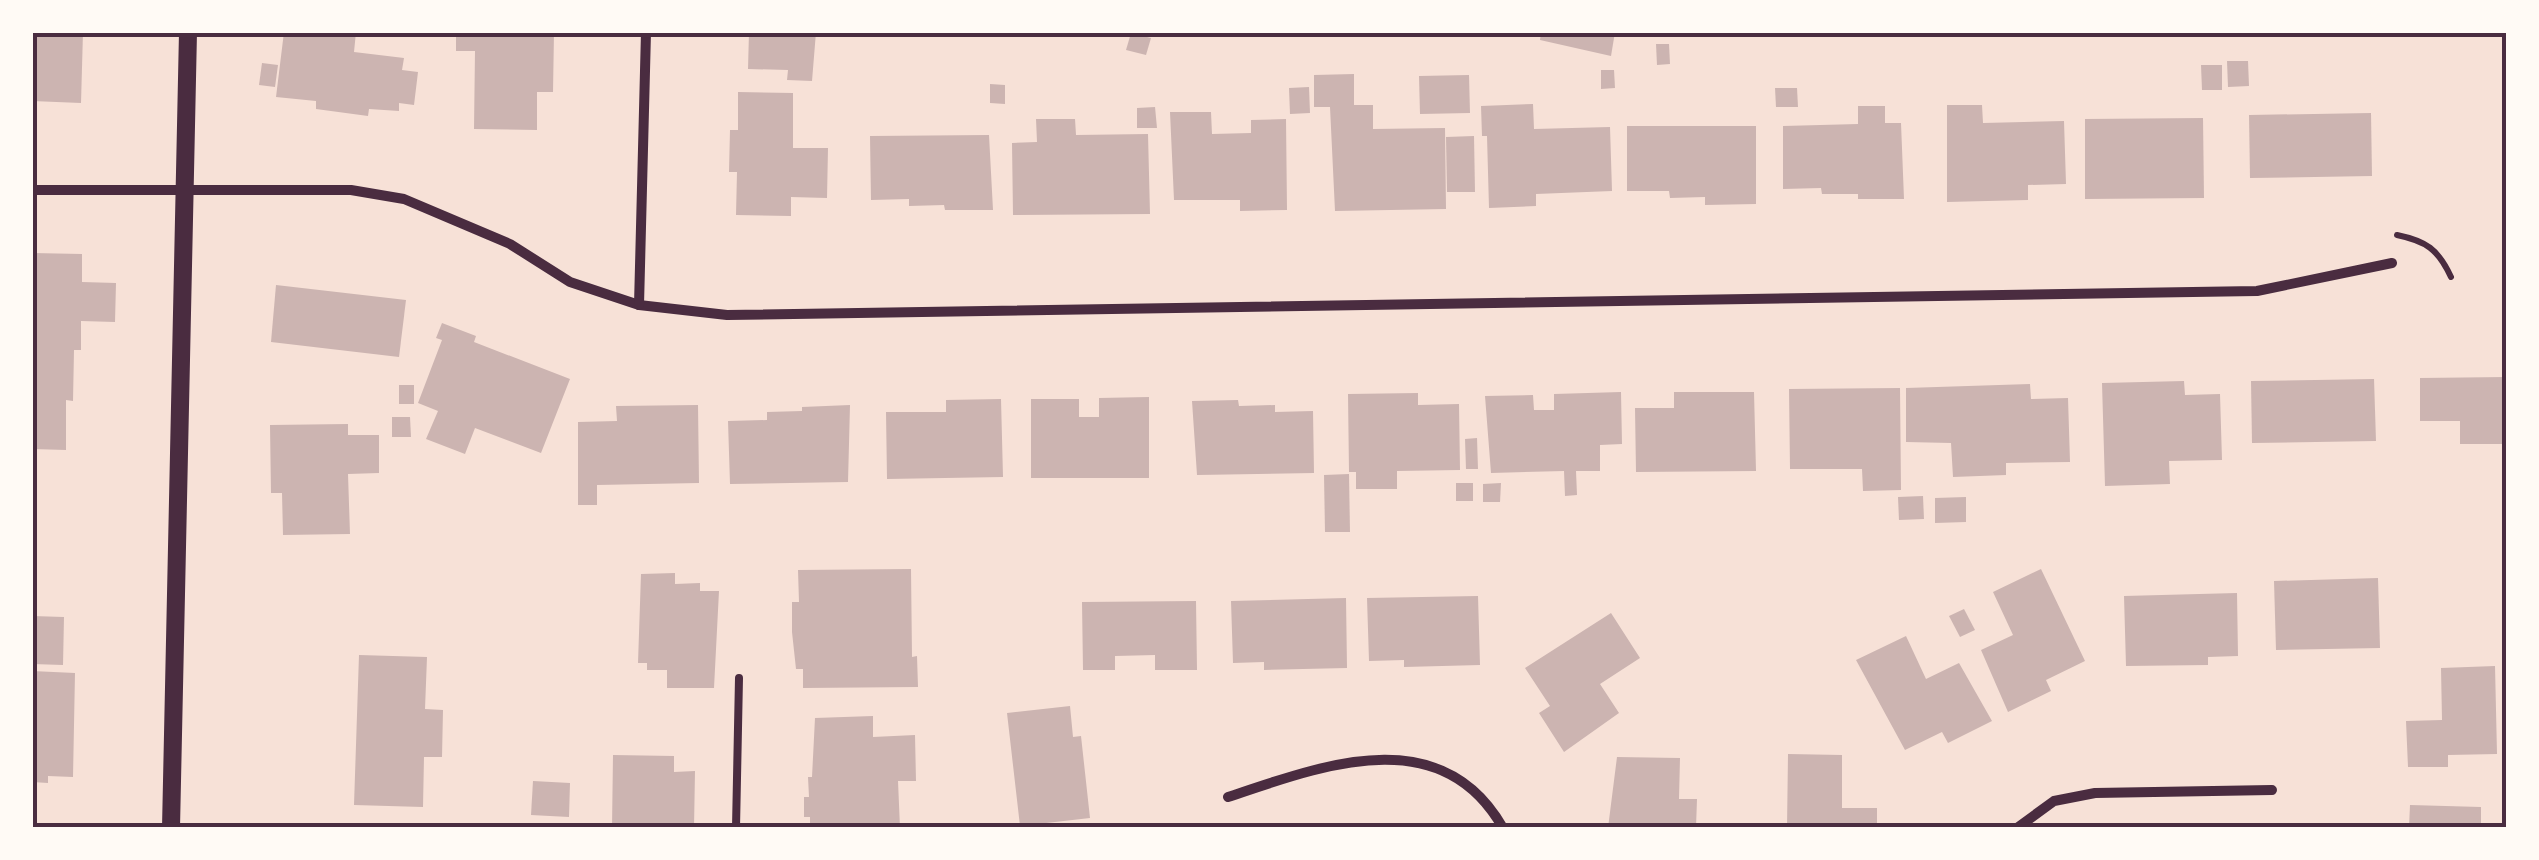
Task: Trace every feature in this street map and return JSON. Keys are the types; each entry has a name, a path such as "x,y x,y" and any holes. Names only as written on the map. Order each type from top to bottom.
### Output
{"street":[{"path":"172,828 188,32"},
{"path":"639,305 646,32"},
{"path":"32,190 351,190 404,200 510,244 570,282 639,305 727,315 2256,292 2392,262"},
{"path":"1228,797 1336,762 1414,762 1450,772 1487,800 1502,828"},
{"path":"2018,828 2054,802 2095,793 2272,790"}],"lane":[{"path":"736,828 739,678"}],"path":[{"path":"2391,233 2424,241 2441,256 2451,277"}],"building":[{"path":"32,32 83,32 81,103 32,101"},
{"path":"284,32 356,32 354,52 404,58 402,70 418,72 414,105 399,103 399,111 369,109 368,116 316,109 316,101 276,97"},
{"path":"456,32 554,32 553,92 537,92 537,130 474,129 475,51 456,51"},
{"path":"749,32 816,32 812,81 787,80 788,70 748,69"},
{"path":"1541,32 1615,32 1611,56 1540,40"},
{"path":"1131,33 1151,38 1146,55 1126,50"},
{"path":"1656,44 1669,44 1670,64 1657,65"},
{"path":"2227,61 2248,61 2249,86 2228,87"},
{"path":"262,63 278,65 275,87 259,85"},
{"path":"2201,65 2222,65 2222,90 2202,90"},
{"path":"1601,70 1614,70 1615,88 1601,89"},
{"path":"1354,74 1354,105 1373,105 1373,129 1445,128 1446,209 1335,211 1330,107 1314,107 1314,75"},
{"path":"1469,75 1470,113 1420,114 1419,76"},
{"path":"990,84 1005,85 1005,104 990,103"},
{"path":"1309,87 1310,113 1290,114 1289,88"},
{"path":"1775,88 1797,88 1798,107 1776,107"},
{"path":"738,92 793,93 793,148 828,148 827,198 791,197 791,216 736,215 737,172 729,172 730,130 738,130"},
{"path":"1533,104 1534,129 1610,127 1612,191 1536,194 1536,206 1489,208 1487,136 1482,136 1481,106"},
{"path":"1947,105 1982,105 1983,123 2064,121 2066,184 2028,185 2028,200 1947,202"},
{"path":"1858,106 1885,106 1885,123 1901,123 1904,199 1858,199 1858,194 1822,194 1821,188 1783,189 1783,126 1858,124"},
{"path":"1155,107 1157,128 1137,128 1137,108"},
{"path":"1170,112 1211,112 1212,134 1251,133 1251,120 1286,119 1287,210 1240,211 1240,200 1174,200"},
{"path":"2371,113 2372,176 2250,178 2249,115"},
{"path":"2203,118 2204,198 2085,199 2085,119"},
{"path":"1036,119 1075,119 1076,135 1148,134 1150,214 1013,215 1012,143 1037,142"},
{"path":"1627,126 1756,126 1756,204 1705,205 1705,197 1670,198 1669,191 1627,191"},
{"path":"989,135 993,210 909,206 909,199 871,200 870,136"},
{"path":"1474,136 1475,192 1447,192 1446,137"},
{"path":"32,253 82,254 82,282 116,283 115,322 81,321 81,350 74,350 73,401 66,400 66,450 32,449"},
{"path":"276,285 406,300 399,357 271,342"},
{"path":"442,323 476,336 474,342 570,379 541,453 475,428 465,454 426,439 438,411 418,403 442,340 436,338"},
{"path":"2506,377 2506,444 2460,444 2460,421 2420,421 2420,378"},
{"path":"2374,379 2376,441 2252,443 2251,381"},
{"path":"2184,381 2185,395 2220,394 2222,460 2169,461 2170,484 2105,486 2102,383"},
{"path":"2030,384 2031,399 2068,398 2070,462 2006,463 2006,475 1953,477 1951,443 1906,442 1906,388"},
{"path":"399,385 414,385 414,404 399,404"},
{"path":"1900,388 1901,490 1863,491 1862,469 1790,469 1789,389"},
{"path":"1621,392 1622,444 1600,445 1600,471 1576,471 1577,495 1565,496 1564,471 1491,473 1485,396 1533,395 1534,410 1554,410 1554,394"},
{"path":"1674,392 1754,392 1756,471 1636,472 1635,408 1674,408"},
{"path":"1418,393 1418,405 1459,404 1460,470 1397,471 1397,489 1356,489 1356,472 1349,472 1348,394"},
{"path":"1149,397 1149,478 1031,478 1031,399 1079,399 1079,417 1099,417 1099,398"},
{"path":"1001,399 1003,477 887,479 886,412 946,412 946,400"},
{"path":"1238,400 1239,406 1275,405 1275,412 1313,411 1314,473 1197,475 1192,401"},
{"path":"698,405 699,483 597,485 597,505 578,505 578,422 617,421 616,406"},
{"path":"850,405 848,482 730,484 728,421 767,420 767,412 802,411 802,407"},
{"path":"392,417 410,417 411,437 392,437"},
{"path":"348,424 348,435 379,435 379,473 348,474 350,534 283,535 282,493 271,493 270,425"},
{"path":"1477,438 1478,469 1466,469 1465,439"},
{"path":"1349,474 1350,532 1325,532 1324,475"},
{"path":"1456,483 1473,483 1473,501 1456,501"},
{"path":"1501,483 1500,502 1483,502 1483,484"},
{"path":"1923,496 1924,519 1899,520 1898,497"},
{"path":"1966,497 1966,522 1935,523 1935,498"},
{"path":"911,569 912,657 917,656 918,687 803,688 803,669 796,669 792,632 792,602 799,602 798,570"},
{"path":"2041,569 2085,661 2046,680 2051,691 2008,712 1981,650 2013,635 1993,592"},
{"path":"675,573 675,584 700,583 700,591 719,591 714,688 667,688 667,670 647,670 647,663 638,663 641,574"},
{"path":"2378,578 2380,648 2276,650 2274,581"},
{"path":"2237,593 2238,656 2208,657 2208,665 2126,666 2124,596"},
{"path":"1478,596 1480,665 1404,667 1404,660 1369,661 1367,598"},
{"path":"1346,598 1347,668 1264,670 1264,662 1233,663 1231,601"},
{"path":"1196,601 1197,670 1155,670 1155,655 1115,656 1115,670 1083,670 1082,602"},
{"path":"1964,609 1975,630 1960,637 1949,616"},
{"path":"1611,613 1640,658 1600,684 1619,713 1564,752 1539,713 1550,706 1525,668"},
{"path":"32,616 64,617 63,665 32,664"},
{"path":"1906,636 1926,679 1959,663 1992,721 1948,743 1942,732 1905,750 1856,660"},
{"path":"359,655 427,657 425,709 443,710 442,757 424,757 423,807 354,805"},
{"path":"2495,666 2497,754 2448,755 2448,767 2408,767 2406,721 2442,720 2441,668"},
{"path":"32,671 75,673 73,777 48,776 48,783 32,782"},
{"path":"1070,706 1073,737 1081,736 1090,818 1020,826 1007,713"},
{"path":"873,716 873,737 915,735 916,781 898,781 900,828 810,828 810,817 804,817 804,797 809,797 808,777 812,777 815,718"},
{"path":"1788,754 1842,755 1842,808 1877,808 1877,828 1787,828"},
{"path":"613,755 674,756 674,772 695,771 694,828 612,828"},
{"path":"1617,757 1680,758 1679,799 1697,799 1696,828 1608,828"},
{"path":"533,781 570,783 569,817 531,815"},
{"path":"2410,805 2481,807 2481,828 2409,828"}]}
